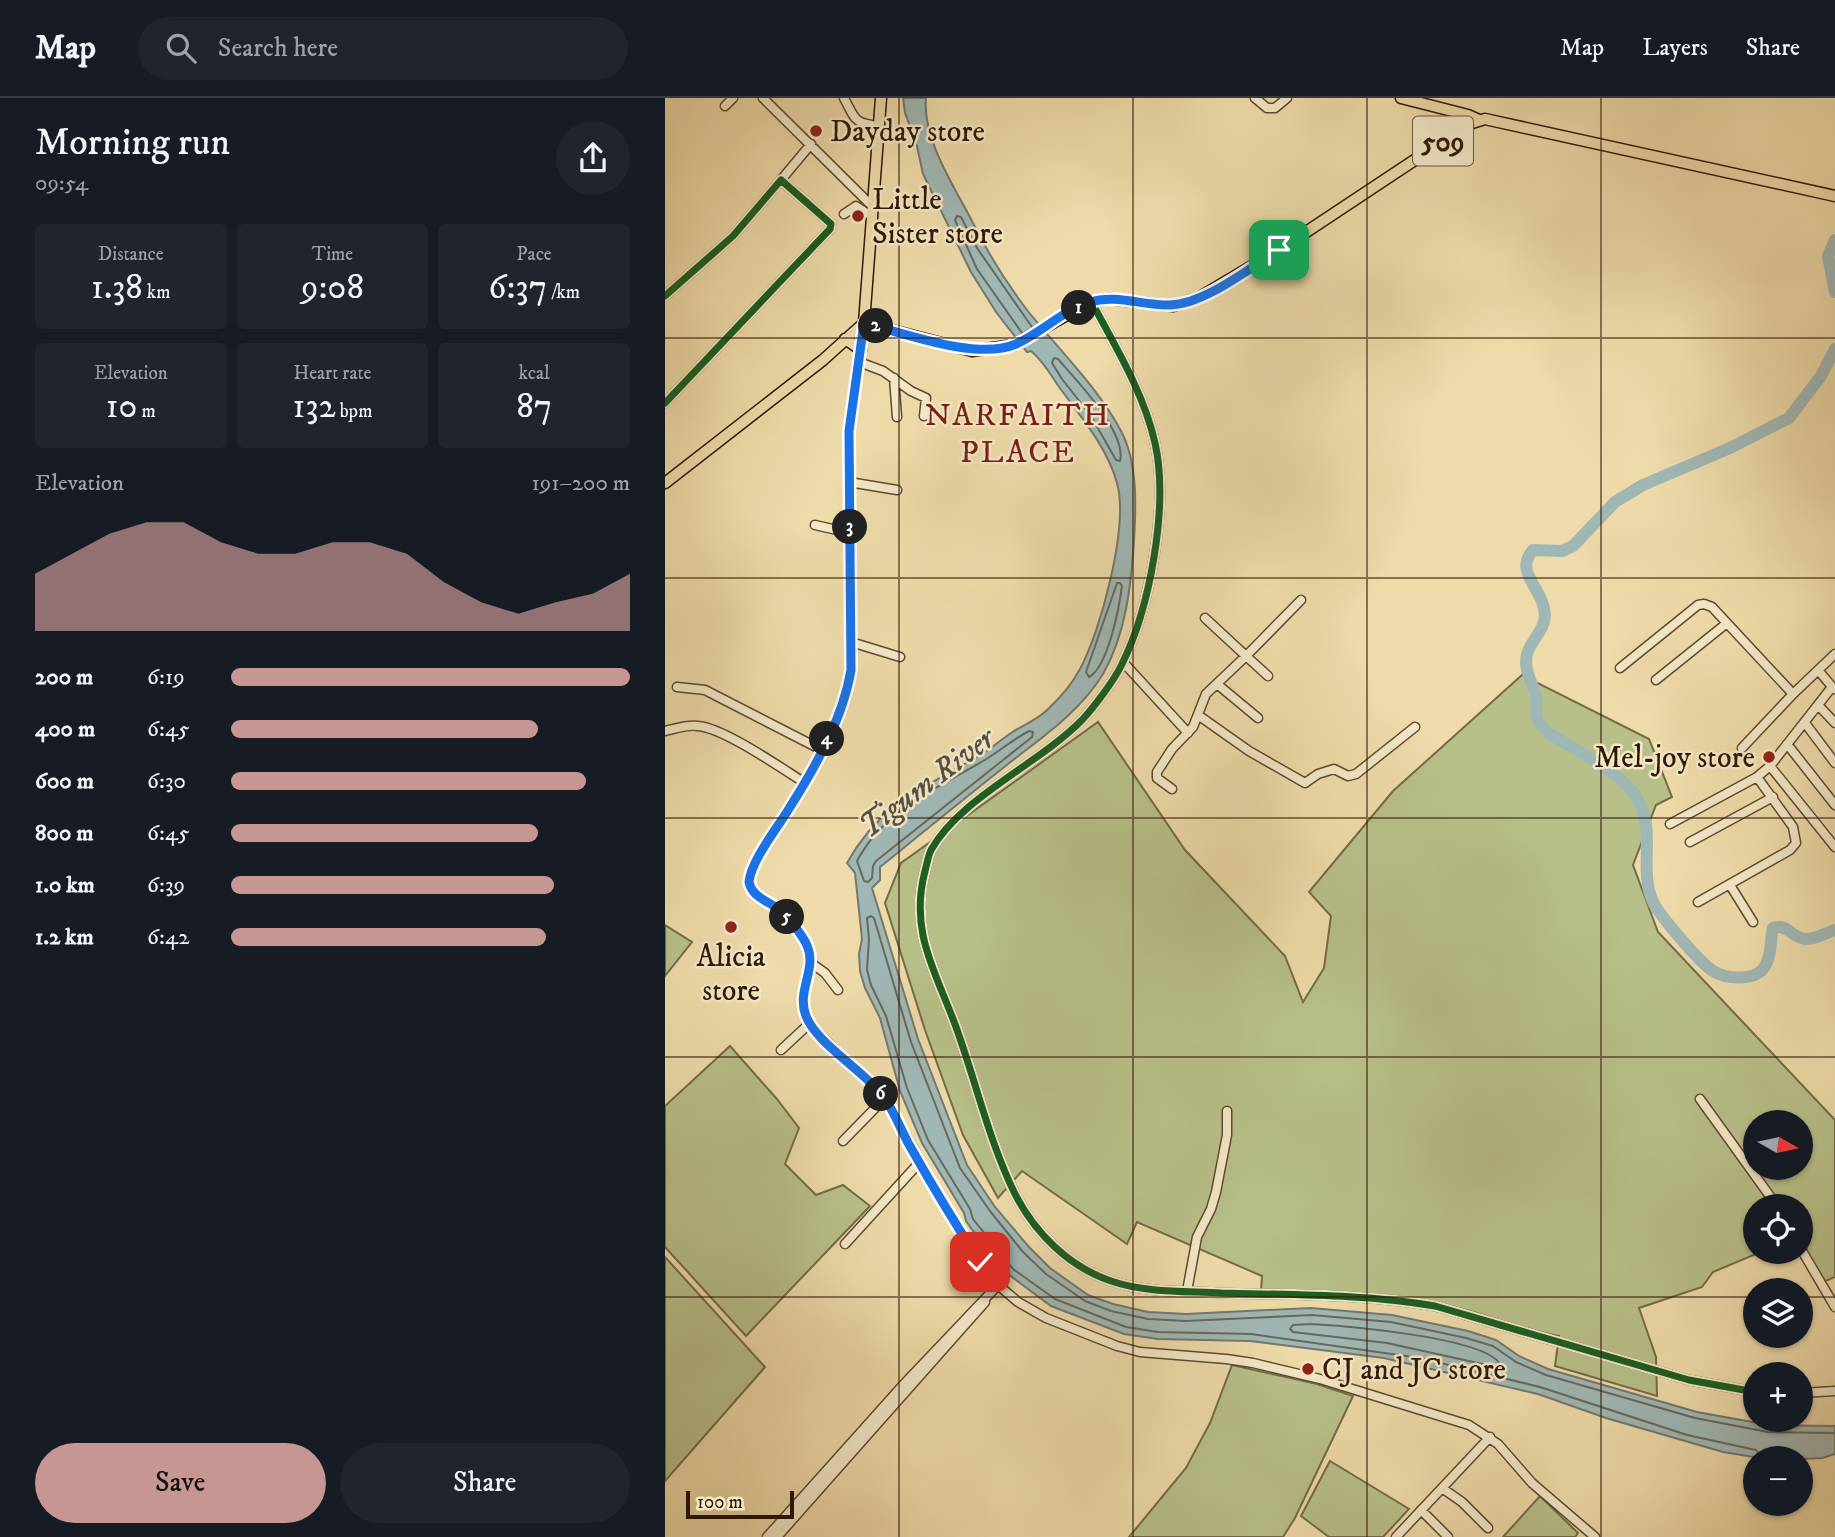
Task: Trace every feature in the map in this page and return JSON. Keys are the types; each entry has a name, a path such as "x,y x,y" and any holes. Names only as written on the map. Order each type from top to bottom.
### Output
{"main road":[{"path":"665,483 779,396 864,323 881,98"},
{"path":"1401,98 1479,120"},
{"name":"509","path":"864,323 972,351 1014,345 1088,303 1110,299 1173,306 1198,299 1279,250 1469,124 1485,118 1833,193"},
{"path":"845,339 861,350"}],"street":[{"path":"725,106 733,98"},
{"path":"763,98 874,213"},
{"path":"844,98 855,120 861,124 880,126"},
{"path":"1255,98 1267,108 1275,108 1287,98"},
{"path":"665,296 738,232 811,145"},
{"path":"665,403 830,229 831,224 781,180"},
{"path":"844,214 856,206 874,213"},
{"path":"1088,303 1146,410 1156,446 1160,508 1151,572 1135,632 1120,670 1082,719 1040,755 961,813 930,851 920,892 921,934 929,963 956,1026 1015,1194 1037,1229 1062,1255 1109,1281 1149,1290 1369,1298 1435,1306 1679,1378 1743,1390"},
{"path":"864,323 849,418 849,685 822,750 758,860 749,882 755,895 782,911 804,939 810,952 811,963 803,1006 806,1017 818,1033 885,1098 954,1222 998,1285 1018,1302 1046,1318 1117,1346 1140,1352 1226,1359 1320,1379 1469,1425 1490,1437 1532,1483 1593,1536"},
{"path":"859,362 883,371 926,398 925,416"},
{"path":"894,378 897,417"},
{"path":"849,482 897,490"},
{"path":"815,525 850,533"},
{"path":"1171,789 1157,778 1157,772 1188,733 1206,694 1301,600"},
{"path":"1620,668 1698,606 1708,604 1794,694"},
{"path":"1205,618 1268,676"},
{"path":"1656,680 1727,623"},
{"path":"851,642 900,657"},
{"path":"1742,748 1835,654"},
{"path":"1123,662 1188,733"},
{"path":"1670,824 1758,777 1770,766 1833,688 1818,670"},
{"path":"1217,684 1258,718"},
{"path":"677,687 705,690 822,750"},
{"path":"1818,705 1835,723"},
{"path":"1198,715 1249,751 1305,783 1318,774 1334,769 1348,776 1356,774 1415,727"},
{"path":"1805,723 1835,763"},
{"path":"665,731 694,725 705,727 738,742 805,783"},
{"path":"1787,744 1835,805"},
{"path":"1770,766 1835,847"},
{"path":"1699,902 1790,850 1796,843 1793,827 1758,777"},
{"path":"1690,842 1773,797"},
{"path":"1730,885 1753,922"},
{"path":"811,963 825,973 838,989"},
{"path":"781,1050 810,1023"},
{"path":"843,1141 885,1098"},
{"path":"1700,1099 1768,1194"},
{"path":"1187,1291 1197,1237 1216,1192 1227,1135 1227,1111"},
{"path":"845,1244 919,1163"},
{"path":"1810,1264 1835,1307"},
{"path":"777,1537 980,1311 998,1285"},
{"path":"767,1537 904,1384 991,1294"},
{"path":"1813,1392 1835,1391"},
{"path":"1400,1536 1490,1437"},
{"path":"1442,1488 1462,1502 1487,1528"},
{"path":"1421,1510 1448,1537"}],"green space":[{"path":"1522,675 1649,739 1672,797 1656,805 1633,865 1658,932 1835,1120 1835,1277 1823,1282 1813,1263 1813,1194 1743,1194 1743,1259 1713,1272 1702,1287 1639,1308 1656,1357 1657,1396 1555,1366 1559,1336 1434,1302 1369,1295 1261,1290 1262,1276 1137,1222 1127,1244 1022,1171 998,1198 963,1135 925,1030 885,903 901,863 1098,722 1185,850 1285,956 1303,1002 1324,968 1331,916 1309,892 1393,791"},
{"path":"665,925 692,942 665,976"},
{"path":"730,1046 799,1128 785,1164 816,1195 843,1185 870,1206 746,1336 665,1247 665,1106"},
{"path":"665,1257 765,1367 665,1481"},
{"path":"1232,1365 1317,1384 1353,1396 1295,1518 1283,1537 1129,1537 1186,1468 1210,1423"},
{"path":"1330,1461 1409,1509 1383,1537 1329,1537 1301,1516"},
{"path":"1540,1496 1578,1533 1575,1537 1503,1537"}],"water":[{"path":"903,98 926,98 926,114 935,147 980,236 1020,300 1089,383 1121,431 1127,443 1135,485 1134,541 1129,592 1117,643 1094,688 1059,723 880,867 880,880 872,888 918,1039 967,1165 995,1207 1050,1268 1088,1295 1113,1304 1148,1312 1186,1314 1311,1308 1392,1315 1468,1331 1496,1340 1519,1356 1548,1369 1697,1412 1743,1420 1743,1432 1813,1432 1813,1426 1835,1426 1835,1454 1813,1458 1813,1446 1743,1446 1743,1455 1723,1452 1606,1418 1538,1394 1384,1358 1250,1341 1158,1339 1124,1334 1051,1306 1008,1274 966,1221 964,1213 922,1143 900,1091 880,1018 865,988 860,971 862,939 855,873 847,863 875,824 891,809 1039,717 1069,686 1088,652 1104,604 1116,550 1120,502 1117,483 1107,456 1091,431 1042,363 1031,351 1027,352 996,312 971,272 923,174 916,142 905,113"}],"waterway":[{"path":"1835,240 1828,256 1835,292"},
{"path":"1835,349 1821,376 1789,418 1730,448 1643,485 1615,502 1573,546 1562,551 1533,550 1526,566 1545,615 1526,660 1536,697 1537,719 1547,732 1621,780 1637,798 1646,824 1649,889 1663,918 1713,971 1739,978 1758,973 1766,965 1773,928 1782,927 1806,939 1835,930"}],"cycle path":[{"path":"665,296 733,236 781,180 831,224 830,229 665,403"},
{"path":"1091,301 1144,406 1159,468 1158,526 1141,616 1118,672 1082,720 1044,752 980,798 944,831 930,852 921,893 923,933 933,970 956,1027 990,1132 1023,1208 1043,1235 1067,1258 1096,1275 1124,1285 1166,1291 1356,1297 1435,1306 1689,1380 1743,1390"}],"place":[{"name":"Dayday store","path":"816,131"},
{"name":"Little Sister store","path":"858,216"},
{"name":"Mel-joy store","path":"1769,757"},
{"name":"Alicia store","path":"731,927"},
{"name":"CJ and JC store","path":"1308,1369"}],"district":[{"name":"NARFAITH PLACE","path":"1018,432"}],"route":[{"path":"980,1262 939,1198 885,1098 818,1033 806,1017 803,1006 811,963 810,952 804,939 782,911 755,895 749,882 758,860 805,783 832,728 849,685 849,418 864,323 972,351 997,349 1014,345 1091,301 1110,299 1173,306 1198,299 1279,250"}],"water label":[{"name":"Tigum River","path":"926,782"}]}
